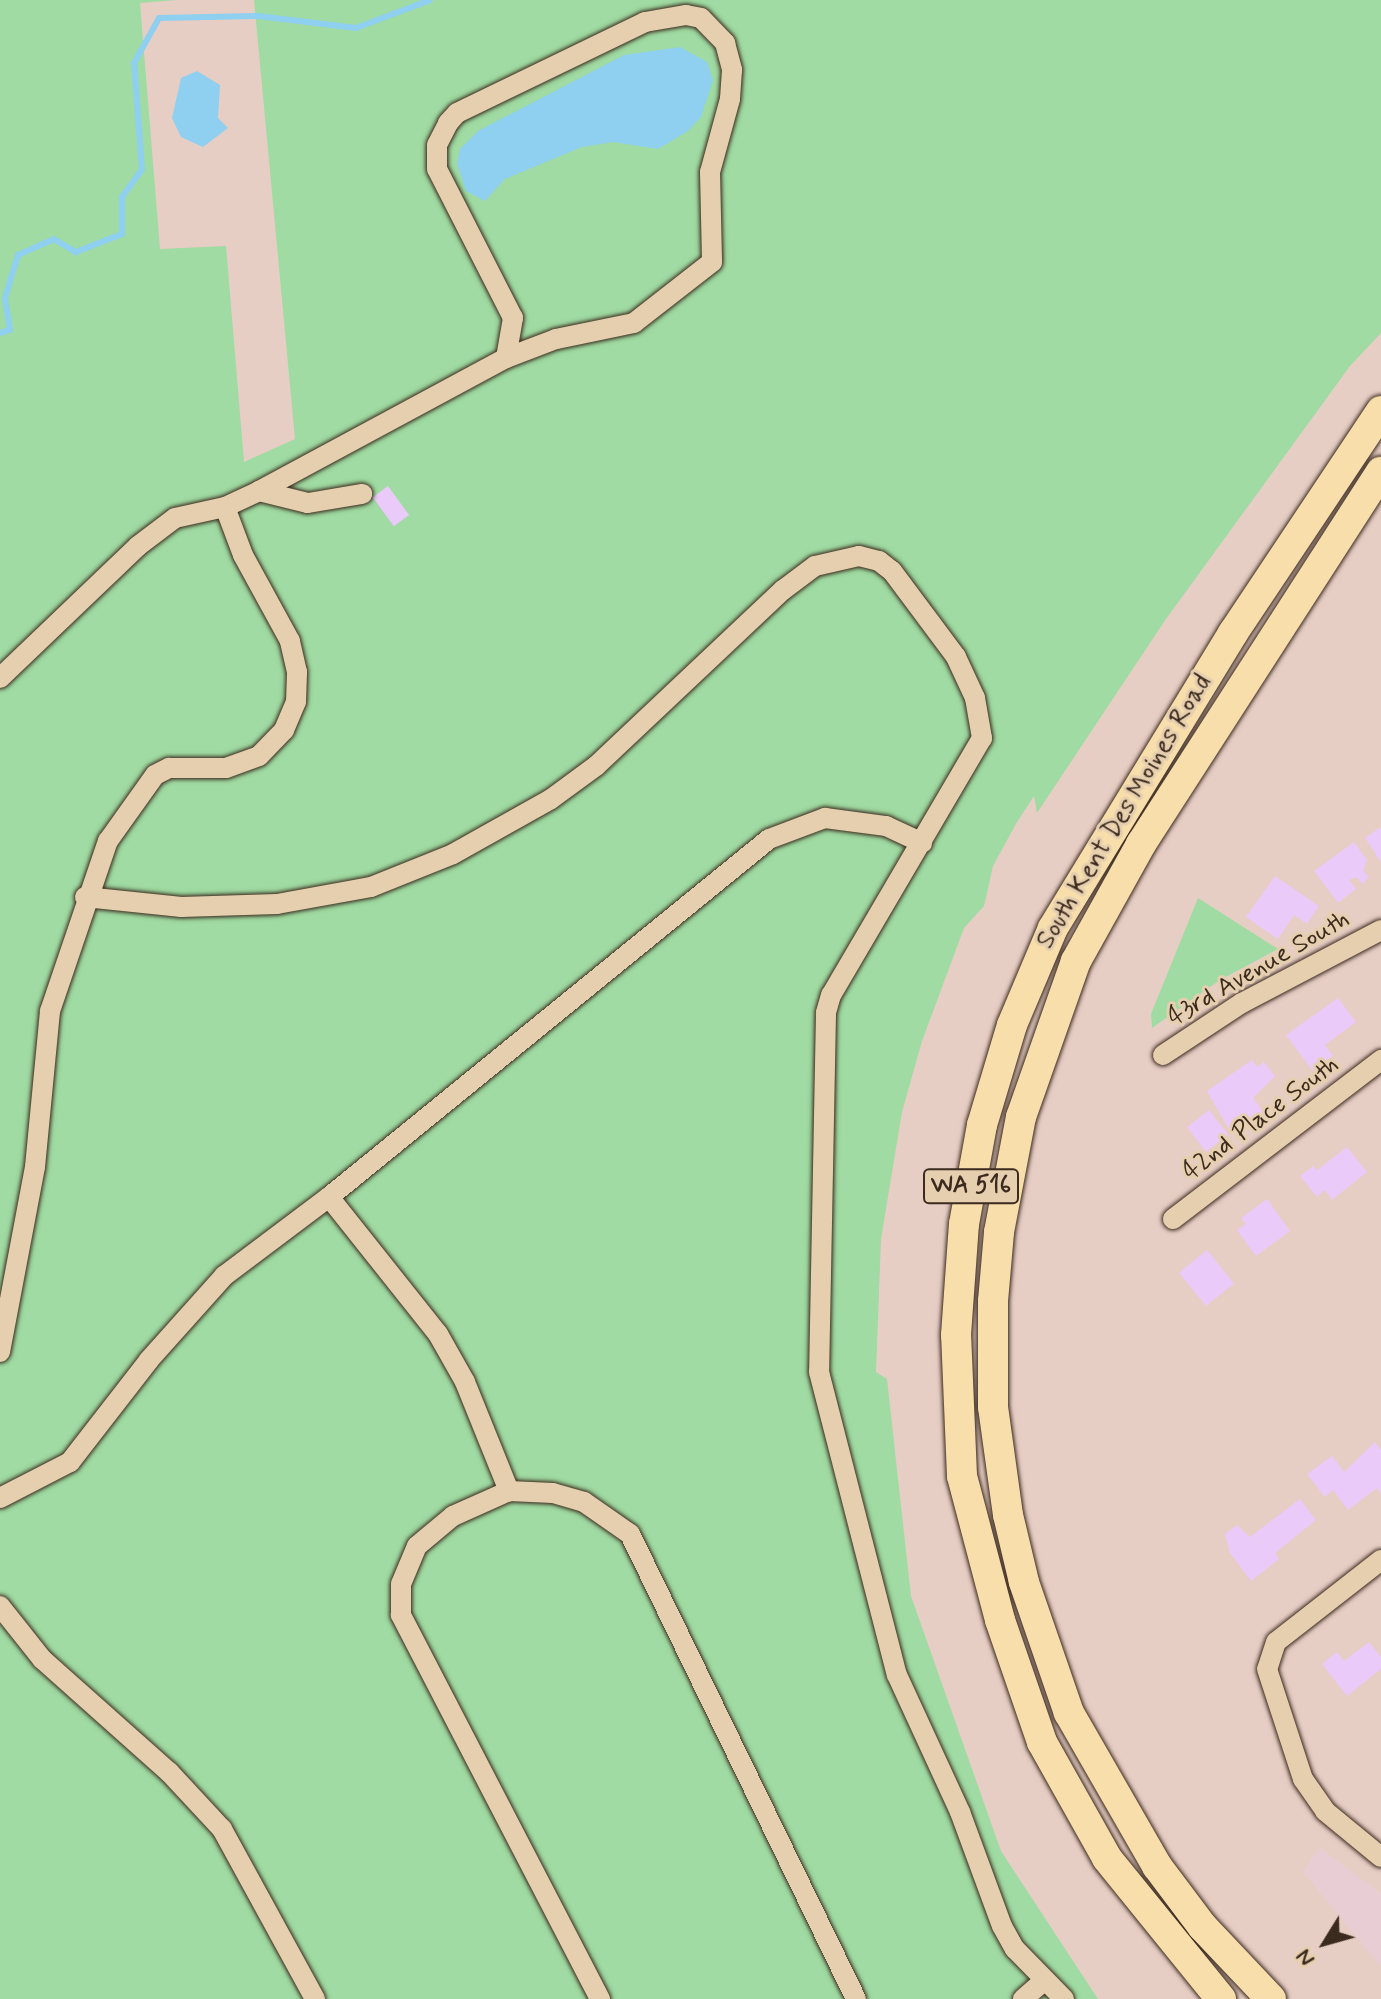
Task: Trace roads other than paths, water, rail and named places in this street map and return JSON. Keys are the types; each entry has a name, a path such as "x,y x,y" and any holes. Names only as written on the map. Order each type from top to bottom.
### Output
{"highway":[{"name":"South Kent Des Moines Road","path":"1221,1999 1107,1858 1042,1742 1000,1620 962,1476 956,1335 964,1224 995,1083 1053,928 1233,633 1381,411"},
{"name":"South Kent Des Moines Road","path":"1271,1999 1202,1926 1157,1866 1069,1713 1024,1582 1008,1515 993,1407 993,1301 1001,1222 1021,1117 1076,961 1141,844 1381,472"}],"street":[{"path":"0,678 155,533 191,511 225,507 259,491 506,358 556,339 634,323 712,262 708,191 732,70 725,43 701,18 686,15 645,22 457,113 440,133 437,169 513,318 506,358"},
{"path":"259,491 308,503 362,494"},
{"path":"0,1352 35,1167 50,1011 85,897 108,841 155,775 169,768 241,764 273,745 291,719 297,688 290,641 243,555 225,507"},
{"path":"85,897 181,907 277,904 371,887 453,854 551,799 596,766 799,577 829,560 859,556 879,561 892,571 947,644 983,723 982,738 831,995 826,1013 819,1372 897,1675 960,1812 1002,1926 1044,1981 1064,1999"},
{"path":"0,1498 70,1462 149,1360 224,1276 329,1197 769,839 825,818 886,826 922,843"},
{"name":"43rd Avenue South","path":"1163,1055 1242,1003 1381,931"},
{"name":"42nd Place South","path":"1173,1219 1381,1060"},
{"path":"329,1197 438,1334 465,1382 509,1491"},
{"path":"600,1999 401,1615 401,1584 417,1546 453,1516 509,1491 553,1493 584,1502 630,1534 856,1999"},
{"path":"1381,1560 1282,1636 1267,1669 1303,1779 1325,1811 1381,1857"},
{"path":"0,1606 42,1659 169,1772 222,1829 315,1999"},
{"path":"1023,1999 1044,1981"}],"water":[{"path":"680,47 707,62 713,80 701,117 688,131 658,149 613,142 582,147 505,179 485,201 466,191 457,164 460,149 478,131 624,55"},
{"path":"197,71 220,85 218,118 228,128 203,147 181,137 172,118 181,78"}],"waterway":[{"path":"0,333 10,330 5,298 18,255 54,239 76,252 122,234 122,197 142,169 134,63 159,18 258,16 356,28 430,0"}]}
